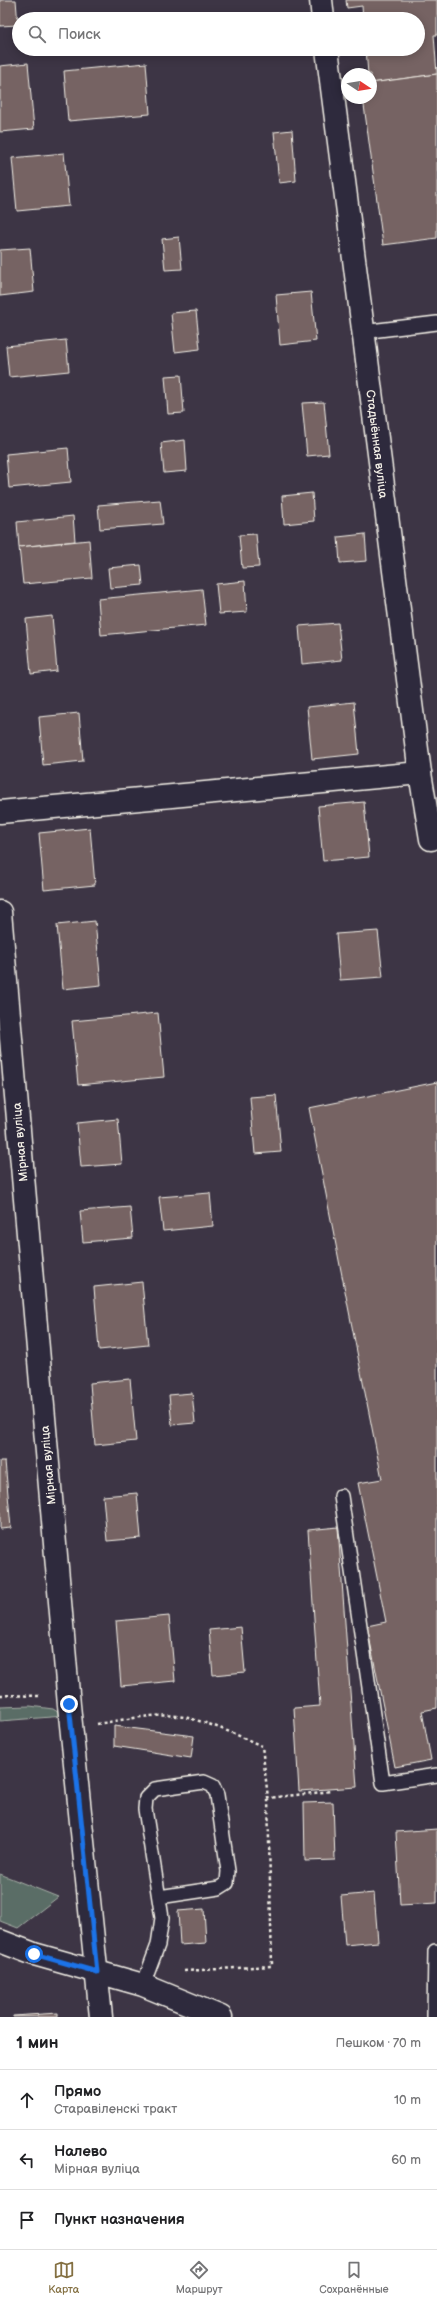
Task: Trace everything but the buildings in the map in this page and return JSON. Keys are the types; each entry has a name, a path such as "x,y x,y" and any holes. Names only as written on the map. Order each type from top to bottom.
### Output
{"street":[{"path":"321,0 322,12"},
{"name":"Стадыённая вуліца","path":"328,56 362,332 420,773 434,841"},
{"path":"0,812 420,773"},
{"name":"Мірная вуліца","path":"0,912 69,1704 97,1972 100,2017"},
{"path":"0,1941 34,1954 97,1972 146,1979 222,2017"}],"lane":[{"path":"362,332 437,323"},
{"path":"341,1496 383,1783 437,1775"},
{"path":"146,1979 158,1945 162,1918 145,1809 146,1798 155,1789 204,1782 213,1786 218,1795 228,1871 227,1883 219,1888 159,1897"},
{"path":"434,2017 435,1951"}],"path":[{"path":"0,1695 35,1695 69,1704 97,1724 147,1717 183,1717 230,1732 262,1746 268,1798 272,1966 146,1979"},
{"path":"268,1798 332,1791"}],"green space":[{"path":"30,1706 53,1709 64,1716 0,1721 0,1707"},
{"path":"0,1874 58,1897 18,1928 0,1921"}],"route":[{"path":"34,1954 97,1972 69,1704"}]}
